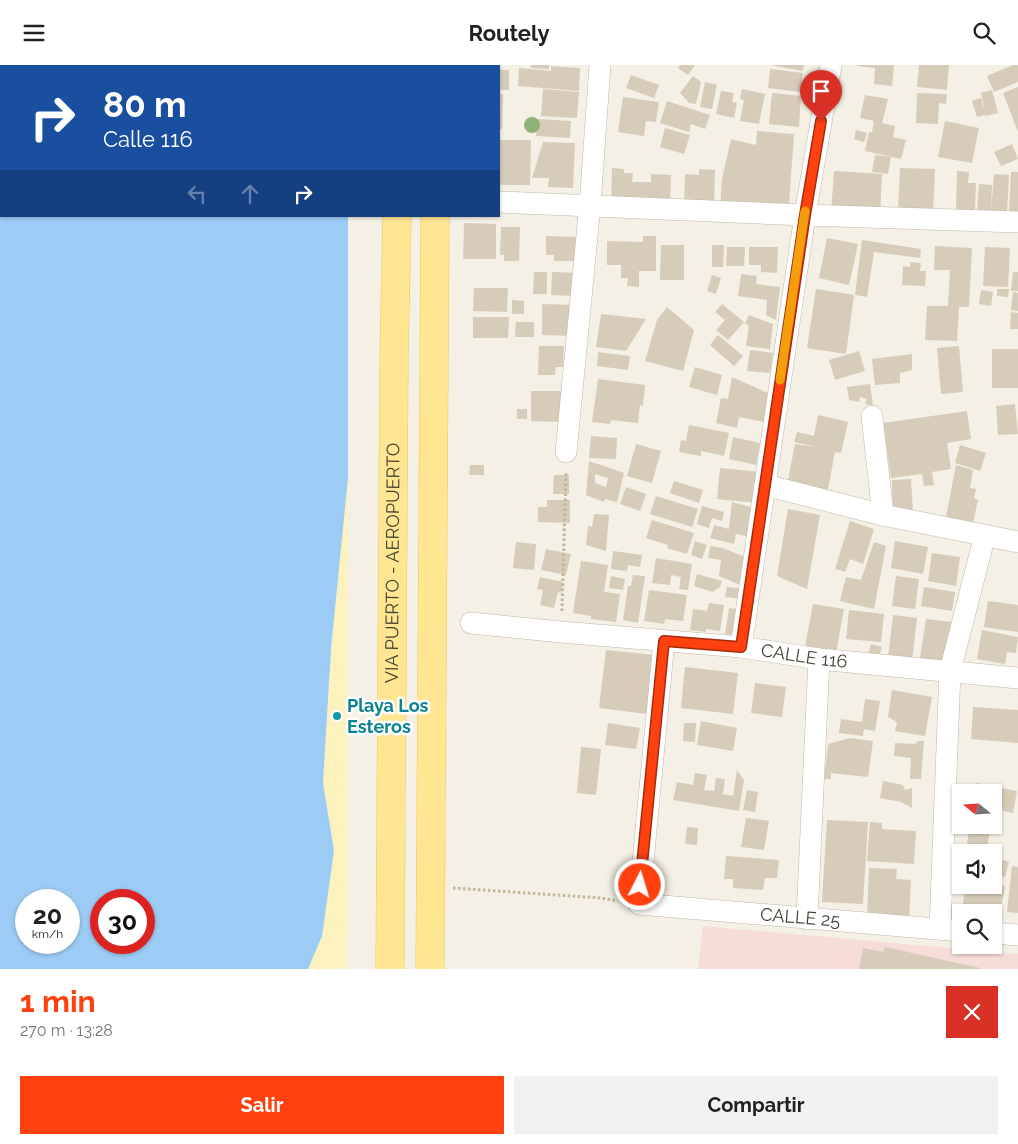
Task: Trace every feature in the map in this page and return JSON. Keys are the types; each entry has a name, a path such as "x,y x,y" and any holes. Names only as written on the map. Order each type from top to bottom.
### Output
{"main road":[{"name":"VIA PUERTO - AEROPUERTO","path":"390,969 394,367 397,217"},
{"path":"430,969 435,217"}],"street":[{"path":"566,452 590,205 600,65"},
{"path":"741,647 805,215 832,65"},
{"path":"500,202 805,215 1018,221"},
{"path":"872,416 883,515"},
{"path":"765,485 883,515 1018,542"},
{"path":"940,929 950,671 985,535"},
{"name":"CALLE 116","path":"471,623 741,647 819,659 1018,678"},
{"path":"639,904 664,641"},
{"path":"807,919 819,659"},
{"name":"CALLE 25","path":"639,904 952,930"},
{"path":"1002,934 1018,935"}],"path":[{"path":"561,632 566,452"},
{"path":"431,886 601,898 639,904"}],"shaded area":[{"path":"703,926 952,948 952,954 1018,954 1018,969 698,969"}],"sand":[{"name":"Playa Los Esteros","path":"348,478 347,969 308,969 322,936 334,851 323,783 331,649"}],"water":[{"path":"0,217 348,217 348,478 331,649 323,783 334,851 322,936 308,969 0,969"}],"building":[{"path":"531,65 549,65 549,69 531,68"},
{"path":"680,65 695,65 688,75 678,68"},
{"path":"770,65 804,65 803,71"},
{"path":"857,65 894,65 892,86 874,84 875,68"},
{"path":"919,65 949,65 947,90 917,87"},
{"path":"1013,65 1018,65 1018,82 994,92 987,76"},
{"path":"551,66 580,68 579,91 518,86 519,68 551,71"},
{"path":"770,69 803,73 800,92 768,88"},
{"path":"500,70 509,70 509,90 500,90"},
{"path":"631,75 659,85 654,98 626,88"},
{"path":"693,76 701,82 696,104 689,103 680,93"},
{"path":"705,82 717,85 712,109 700,107"},
{"path":"1018,87 1018,132 1003,93"},
{"path":"543,89 579,92 577,118 541,116"},
{"path":"742,89 765,94 759,124 740,121 744,100 740,99"},
{"path":"992,90 998,113 986,116 981,93"},
{"path":"721,91 734,93 732,102 737,103 734,118 716,114"},
{"path":"772,93 801,96 799,127 769,124"},
{"path":"917,93 947,94 946,104 939,103 938,124 916,123"},
{"path":"500,94 503,94 502,129 500,129"},
{"path":"865,95 888,99 882,123 895,126 893,137 906,140 901,159 865,151 869,132 872,132 874,121 860,118"},
{"path":"623,97 659,102 656,122 646,121 644,136 618,132"},
{"path":"981,98 986,115 977,117 972,101"},
{"path":"667,101 710,115 705,129 691,124 689,132 660,123"},
{"path":"538,119 571,121 570,138 536,136"},
{"path":"945,121 979,128 972,163 938,157"},
{"path":"665,128 690,135 684,154 660,147"},
{"path":"856,130 867,133 864,142 854,139"},
{"path":"757,131 794,134 789,204 720,210 722,179 731,139 756,145"},
{"path":"500,140 531,140 530,185 500,185"},
{"path":"543,142 575,143 573,188 548,187 549,178 532,178"},
{"path":"1012,144 1018,159 1001,166 994,152"},
{"path":"875,155 891,157 888,174 872,172"},
{"path":"612,168 624,169 624,173 633,173 632,182 651,182 651,174 671,175 670,209 611,207"},
{"path":"900,168 935,169 933,213 898,212"},
{"path":"699,169 715,170 714,209 684,208 685,174 699,175"},
{"path":"834,171 882,174 880,215 831,212"},
{"path":"957,171 969,172 968,183 976,183 975,211 956,210"},
{"path":"1011,172 1018,172 1018,213 1009,212"},
{"path":"994,174 1009,175 1007,213 991,212"},
{"path":"979,184 992,185 991,212 977,212"},
{"path":"464,223 496,224 496,259 463,259"},
{"path":"501,227 520,227 519,261 504,261 504,255 500,255"},
{"path":"546,236 576,237 575,261 554,261 554,255 546,255"},
{"path":"643,236 656,236 656,271 639,271 639,287 627,286 628,278 621,278 621,265 607,265 607,241 643,242"},
{"path":"827,238 858,244 849,285 819,278"},
{"path":"862,240 921,249 920,258 874,252 867,297 855,295"},
{"path":"661,245 684,245 684,280 660,280"},
{"path":"712,245 724,245 723,267 712,267"},
{"path":"935,246 972,248 969,307 959,307 957,341 925,340 927,306 948,306 950,270 934,270"},
{"path":"727,247 745,247 744,266 726,266"},
{"path":"749,247 778,247 777,273 761,272 761,265 749,265"},
{"path":"985,247 1010,248 1008,287 983,286"},
{"path":"910,262 921,263 920,271 926,271 925,286 902,285 903,266 910,267"},
{"path":"534,272 547,272 547,294 533,294"},
{"path":"552,272 578,273 577,296 551,295"},
{"path":"1013,272 1018,272 1018,291 1011,291"},
{"path":"741,274 757,276 756,284 780,287 776,320 766,315 767,300 738,296"},
{"path":"712,275 721,278 716,294 707,291"},
{"path":"474,288 508,288 507,312 473,311"},
{"path":"816,289 854,295 846,354 807,348"},
{"path":"997,289 1009,289 1008,297 997,296"},
{"path":"981,290 993,292 991,306 979,304"},
{"path":"1013,292 1018,293 1018,311 1011,310"},
{"path":"512,300 524,301 524,314 512,314"},
{"path":"542,304 575,305 574,336 542,335"},
{"path":"722,304 744,322 728,340 716,330 725,320 715,312"},
{"path":"667,307 694,330 683,371 645,361 657,320"},
{"path":"1011,312 1018,313 1018,329 1010,329"},
{"path":"601,314 646,319 626,351 596,347"},
{"path":"749,315 773,324 770,349 746,346 749,325 745,324"},
{"path":"473,317 509,317 508,338 473,338"},
{"path":"516,322 534,322 534,337 515,337"},
{"path":"718,335 743,356 734,366 710,345"},
{"path":"539,346 564,346 563,367 556,367 555,375 538,375"},
{"path":"959,346 963,392 941,394 937,348"},
{"path":"992,349 1018,349 1018,388 992,388"},
{"path":"750,350 773,353 770,373 747,371"},
{"path":"859,351 865,371 835,380 829,360"},
{"path":"598,352 630,356 628,370 597,366"},
{"path":"912,354 912,370 900,373 900,383 875,385 872,359"},
{"path":"695,367 722,375 717,395 689,387"},
{"path":"732,377 770,394 764,422 739,417 737,428 716,423 721,398 728,399"},
{"path":"598,379 645,385 643,406 640,405 638,423 611,420 610,424 592,422"},
{"path":"870,384 873,406 865,404 867,399 860,397 859,402 849,400 847,387"},
{"path":"531,391 561,391 560,422 531,421"},
{"path":"1015,404 1018,434 998,435 996,406"},
{"path":"517,409 527,409 527,419 517,419"},
{"path":"967,411 971,439 947,443 951,469 932,472 934,485 924,486 922,474 891,478 883,423"},
{"path":"818,415 848,422 841,453 835,452 827,494 787,485 795,444 817,447 794,442 797,432 814,436"},
{"path":"689,425 729,433 724,456 701,451 701,456 679,452 681,440 686,441"},
{"path":"591,436 617,438 616,459 589,458"},
{"path":"733,437 760,443 756,465 729,459"},
{"path":"636,444 661,451 652,483 627,476"},
{"path":"960,445 986,453 980,471 955,463"},
{"path":"589,461 624,473 617,502 605,499 604,502 586,495","holes":["595,474 608,478 606,487 595,483"]},
{"path":"470,465 484,465 484,475 469,475"},
{"path":"956,465 973,470 970,488 976,489 974,498 978,500 972,527 945,522"},
{"path":"720,468 761,472 757,503 717,499"},
{"path":"554,475 569,475 569,494 553,494"},
{"path":"911,479 913,512 893,513 892,480"},
{"path":"674,481 703,490 699,503 670,493"},
{"path":"626,487 646,494 640,511 620,504"},
{"path":"656,496 698,509 692,527 650,514"},
{"path":"547,500 570,500 570,523 538,522 538,507 547,507"},
{"path":"732,502 757,509 754,538 736,534 734,544 710,538 714,525 729,529"},
{"path":"702,506 724,512 722,521 712,518 709,528 697,524"},
{"path":"788,509 820,515 807,589 777,576"},
{"path":"594,514 609,515 606,551 586,545 588,526 592,527"},
{"path":"652,520 694,533 687,554 667,548 668,545 646,538"},
{"path":"850,521 874,529 863,564 850,559 845,572 835,569"},
{"path":"695,541 707,545 702,559 691,555"},
{"path":"895,541 928,547 923,574 891,568"},
{"path":"516,542 536,544 534,570 513,568"},
{"path":"874,542 886,546 874,609 840,601 846,577 861,580"},
{"path":"710,546 723,548 747,558 743,586 719,576 721,560 708,558"},
{"path":"546,549 571,554 566,575 541,570"},
{"path":"613,551 642,555 640,567 628,565 627,571 611,569"},
{"path":"932,553 960,557 956,586 928,581"},
{"path":"656,558 692,564 688,590 679,589 681,577 671,575 670,585 652,583"},
{"path":"581,561 608,565 604,592 620,594 616,622 591,619 591,616 573,613"},
{"path":"697,574 722,581 720,587 713,592 694,586"},
{"path":"633,575 645,576 638,623 623,620 628,586 631,586"},
{"path":"611,576 625,579 623,590 609,588"},
{"path":"896,576 919,579 915,609 892,606"},
{"path":"540,577 563,582 561,593 558,592 554,608 540,605 543,590 537,589"},
{"path":"727,587 744,589 743,599 725,597"},
{"path":"924,587 955,592 952,611 921,606"},
{"path":"649,590 687,595 683,621 665,619 664,624 644,621"},
{"path":"988,601 1018,605 1018,632 984,627"},
{"path":"709,603 724,605 720,631 706,629 706,632 690,630 693,609 707,611"},
{"path":"813,604 844,609 836,653 805,647"},
{"path":"729,608 742,610 738,636 725,634"},
{"path":"849,610 884,614 881,642 846,639"},
{"path":"893,615 917,618 912,661 888,658"},
{"path":"926,619 952,622 946,667 919,664"},
{"path":"982,630 1018,637 1016,653 1007,652 1005,664 977,659"},
{"path":"871,644 882,647 877,662 867,659"},
{"path":"606,650 654,655 647,714 599,708"},
{"path":"685,667 738,673 733,714 681,708"},
{"path":"755,683 786,687 782,717 751,713"},
{"path":"892,690 932,697 925,736 895,731 897,722 888,717"},
{"path":"865,699 880,701 875,731 864,729 863,736 839,733 841,719 862,722"},
{"path":"973,707 1018,710 1018,743 971,739"},
{"path":"701,721 737,728 733,751 697,745"},
{"path":"608,723 640,728 636,749 605,745"},
{"path":"684,723 696,723 695,742 683,741"},
{"path":"850,738 873,741 868,777 831,773 831,779 824,779 828,744"},
{"path":"918,741 924,741 921,779 910,779 911,758 894,756 895,743 915,744"},
{"path":"581,747 601,749 596,795 577,793"},
{"path":"737,770 744,780 739,811 673,800 677,782 693,785 695,773 707,775 704,790 714,791 716,778 725,779 723,794 733,796"},
{"path":"883,781 903,785 905,790 912,788 912,808 901,802 880,798"},
{"path":"1002,788 1017,791 1013,813 1002,811"},
{"path":"747,790 758,792 755,812 743,810"},
{"path":"746,818 769,821 764,850 741,847"},
{"path":"827,820 868,822 863,904 822,902"},
{"path":"870,822 882,823 882,829 916,831 914,864 867,861"},
{"path":"687,827 698,828 697,845 685,844"},
{"path":"969,834 989,834 988,844 967,844"},
{"path":"726,856 779,860 777,878 765,878 763,890 733,888 733,879 724,879"},
{"path":"1002,860 1009,862 1005,877 1002,876"},
{"path":"1012,866 1018,867 1018,913 1007,912"},
{"path":"869,868 897,869 896,879 911,880 909,919 867,917"},
{"path":"1002,885 1005,886 1002,904 963,904 964,894 1002,894"},
{"path":"885,947 980,969 859,969 863,948 883,952"}],"slow traffic":[{"path":"780,380 805,211"}],"place":[{"name":"Playa Los Esteros","path":"337,716"}],"route":[{"path":"640,885 664,641 741,647 805,215 821,121"}]}
